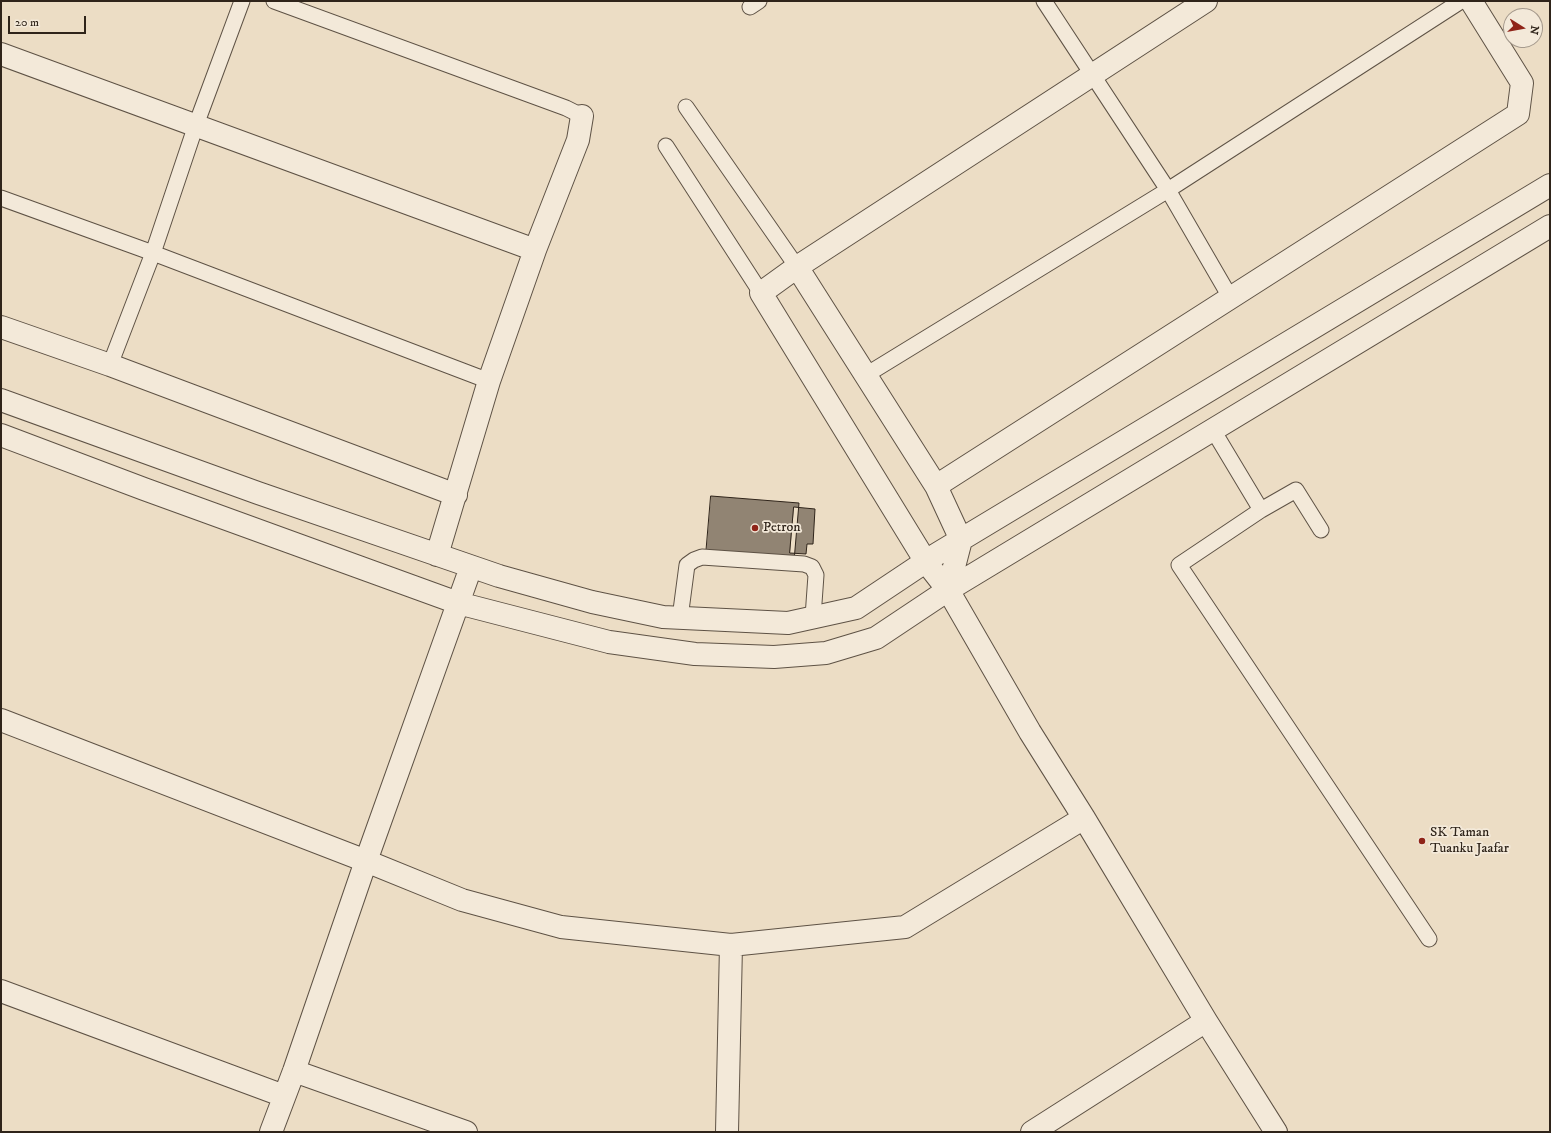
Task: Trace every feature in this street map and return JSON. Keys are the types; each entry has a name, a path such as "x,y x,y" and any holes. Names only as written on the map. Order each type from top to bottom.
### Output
{"street":[{"path":"1206,1 797,267 761,293 926,562 948,590 1030,732 1084,818 1206,1021 1276,1132"},
{"path":"936,486 1518,114 1522,83 1471,1"},
{"path":"1,54 535,250"},
{"path":"437,556 489,382 535,250 578,140 582,116"},
{"path":"1,400 437,556 499,576 592,602 663,617 788,623 856,608 961,540 1550,186"},
{"path":"1,435 144,489 458,603 609,642 695,654 774,657 826,653 876,638 948,590 1550,226"},
{"path":"797,267 936,486 961,540 948,590"},
{"path":"1,327 110,365 456,495"},
{"path":"271,1132 294,1071 366,861 471,567"},
{"path":"1,720 366,861 462,900 561,927 731,945 905,927 1084,818"},
{"path":"727,1132 731,945"},
{"path":"1,991 284,1096"},
{"path":"1032,1132 1206,1021"},
{"path":"294,1071 466,1132"}],"lane":[{"path":"110,365 153,253 196,125 242,1"},
{"path":"274,1 566,108 582,116"},
{"path":"1044,1 1168,190 1230,298"},
{"path":"866,375 1168,190 1461,1"},
{"path":"686,107 797,267"},
{"path":"666,146 761,293"},
{"path":"1,198 153,253 489,382"},
{"path":"1213,430 1262,510"},
{"path":"1321,530 1296,490 1262,510 1179,565 1429,939"},
{"path":"680,618 687,565 702,557 804,564 812,567 816,575 813,617"}],"building":[{"path":"711,496 799,503 794,561 706,555"},
{"path":"794,507 815,509 813,544 807,544 806,554 790,553"}],"place":[{"name":"Petron","path":"755,528"},
{"name":"SK Taman Tuanku Jaafar","path":"1422,841"}]}
